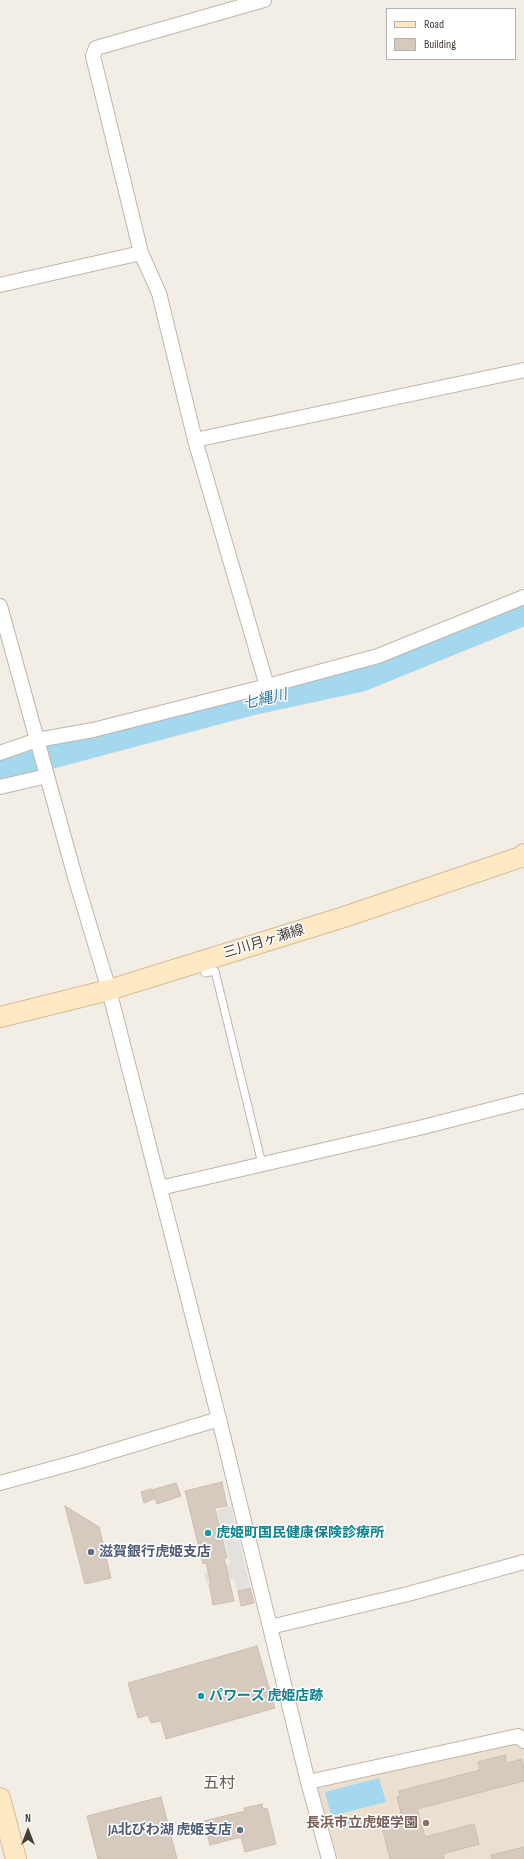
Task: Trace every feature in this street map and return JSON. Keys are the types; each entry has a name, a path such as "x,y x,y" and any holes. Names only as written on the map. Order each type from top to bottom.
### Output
{"main road":[{"name":"三川月ヶ瀬線","path":"0,1017 109,990 344,917 521,857 524,854"},
{"path":"0,1798 16,1859"}],"street":[{"path":"264,0 96,48 93,56 141,254 159,293 195,440 267,686"},
{"path":"0,285 141,254"},
{"path":"195,440 524,370"},
{"path":"0,753 37,740 93,730 378,656 524,597"},
{"path":"0,606 75,877 109,990 219,1419 308,1782 329,1859"},
{"path":"0,787 47,776"},
{"path":"160,1188 423,1128 524,1101"},
{"path":"0,1482 80,1461 219,1419"},
{"path":"270,1627 408,1594 524,1562"},
{"path":"308,1782 518,1736 524,1741"}],"lane":[{"path":"202,961 205,973 215,971 262,1164"}],"shaded area":[{"path":"231,1506 250,1587 237,1590 234,1578 207,1585 204,1573 214,1571 213,1568 230,1564 217,1510"},
{"name":"長浜市立虎姫学園","path":"524,1735 524,1859 338,1859 317,1788"}],"water":[{"path":"379,1778 386,1802 331,1816 325,1792"},
{"path":"361,1818 363,1825 339,1830 338,1823"}],"building":[{"name":"虎姫町国民健康保険診療所","path":"222,1482 227,1506 215,1508 227,1558 224,1558 234,1601 213,1605 209,1584 211,1584 206,1563 203,1564 185,1491"},
{"path":"176,1483 181,1496 157,1504 152,1490"},
{"path":"151,1489 154,1499 144,1503 141,1492"},
{"name":"滋賀銀行虎姫支店","path":"65,1506 99,1527 111,1578 85,1584"},
{"path":"250,1588 254,1603 241,1606 238,1591"},
{"name":"パワーズ 虎姫店跡","path":"257,1646 275,1708 166,1739 161,1721 151,1723 148,1715 138,1718 128,1683"},
{"path":"505,1755 507,1763 522,1759 524,1767 524,1781 417,1809 425,1837 474,1824 479,1844 443,1854 444,1859 390,1859 382,1827 403,1822 397,1797 400,1796 399,1791 480,1770 478,1762"},
{"path":"161,1797 177,1859 98,1859 87,1816"},
{"name":"JA北びわ湖 虎姫支店","path":"262,1804 263,1809 267,1808 276,1844 245,1852 241,1837 210,1845 204,1821 245,1811 244,1808"},
{"path":"524,1847 524,1859 492,1859 491,1855"}],"waterway":[{"name":"七縄川","path":"0,770 255,702 362,679 524,613"}],"place":[{"name":"虎姫町国民健康保険診療所","path":"208,1533"},
{"name":"滋賀銀行虎姫支店","path":"91,1552"},
{"name":"パワーズ 虎姫店跡","path":"201,1696"},
{"name":"長浜市立虎姫学園","path":"426,1823"},
{"name":"JA北びわ湖 虎姫支店","path":"240,1830"}],"district":[{"name":"五村","path":"219,1784"}]}
